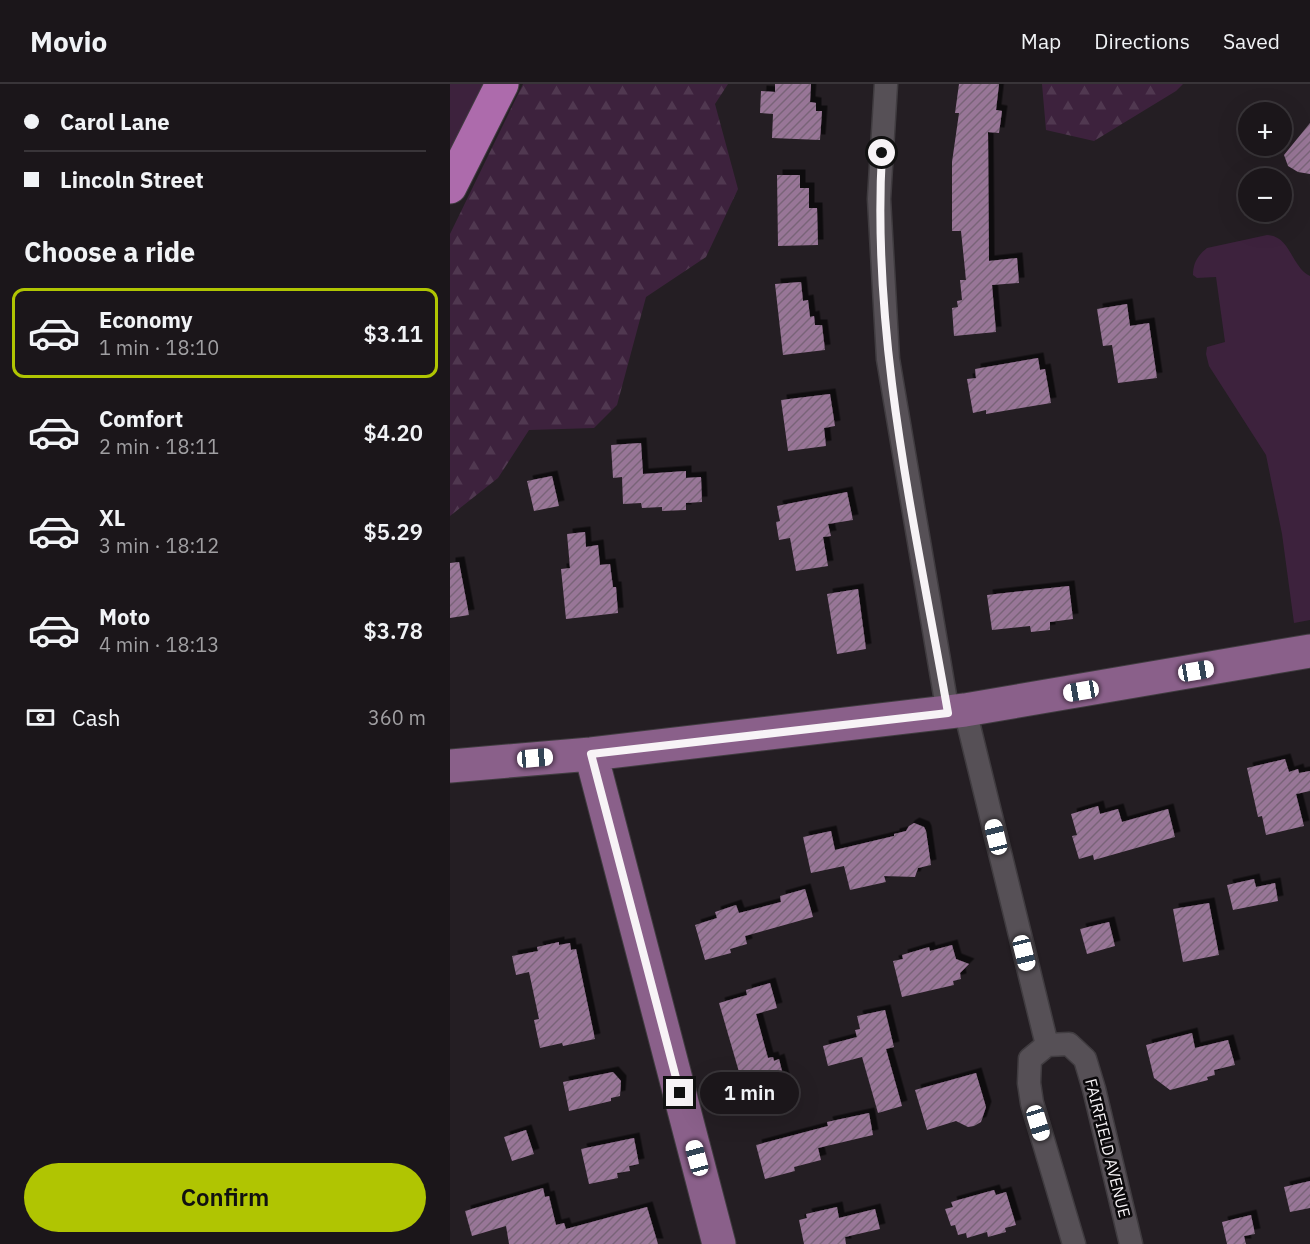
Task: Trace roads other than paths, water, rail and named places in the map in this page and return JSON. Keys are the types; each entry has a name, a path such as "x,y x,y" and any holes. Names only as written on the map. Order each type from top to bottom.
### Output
{"highway":[{"path":"450,187 502,84"}],"main road":[{"path":"450,766 591,754 957,712 1310,651"},
{"path":"591,754 719,1244"}],"street":[{"path":"886,84 879,199 888,359 957,712 1047,1045 1030,1059 1029,1083 1032,1103 1074,1244"},
{"name":"FAIRFIELD AVENUE","path":"1047,1045 1069,1044 1085,1059 1131,1244"}]}
